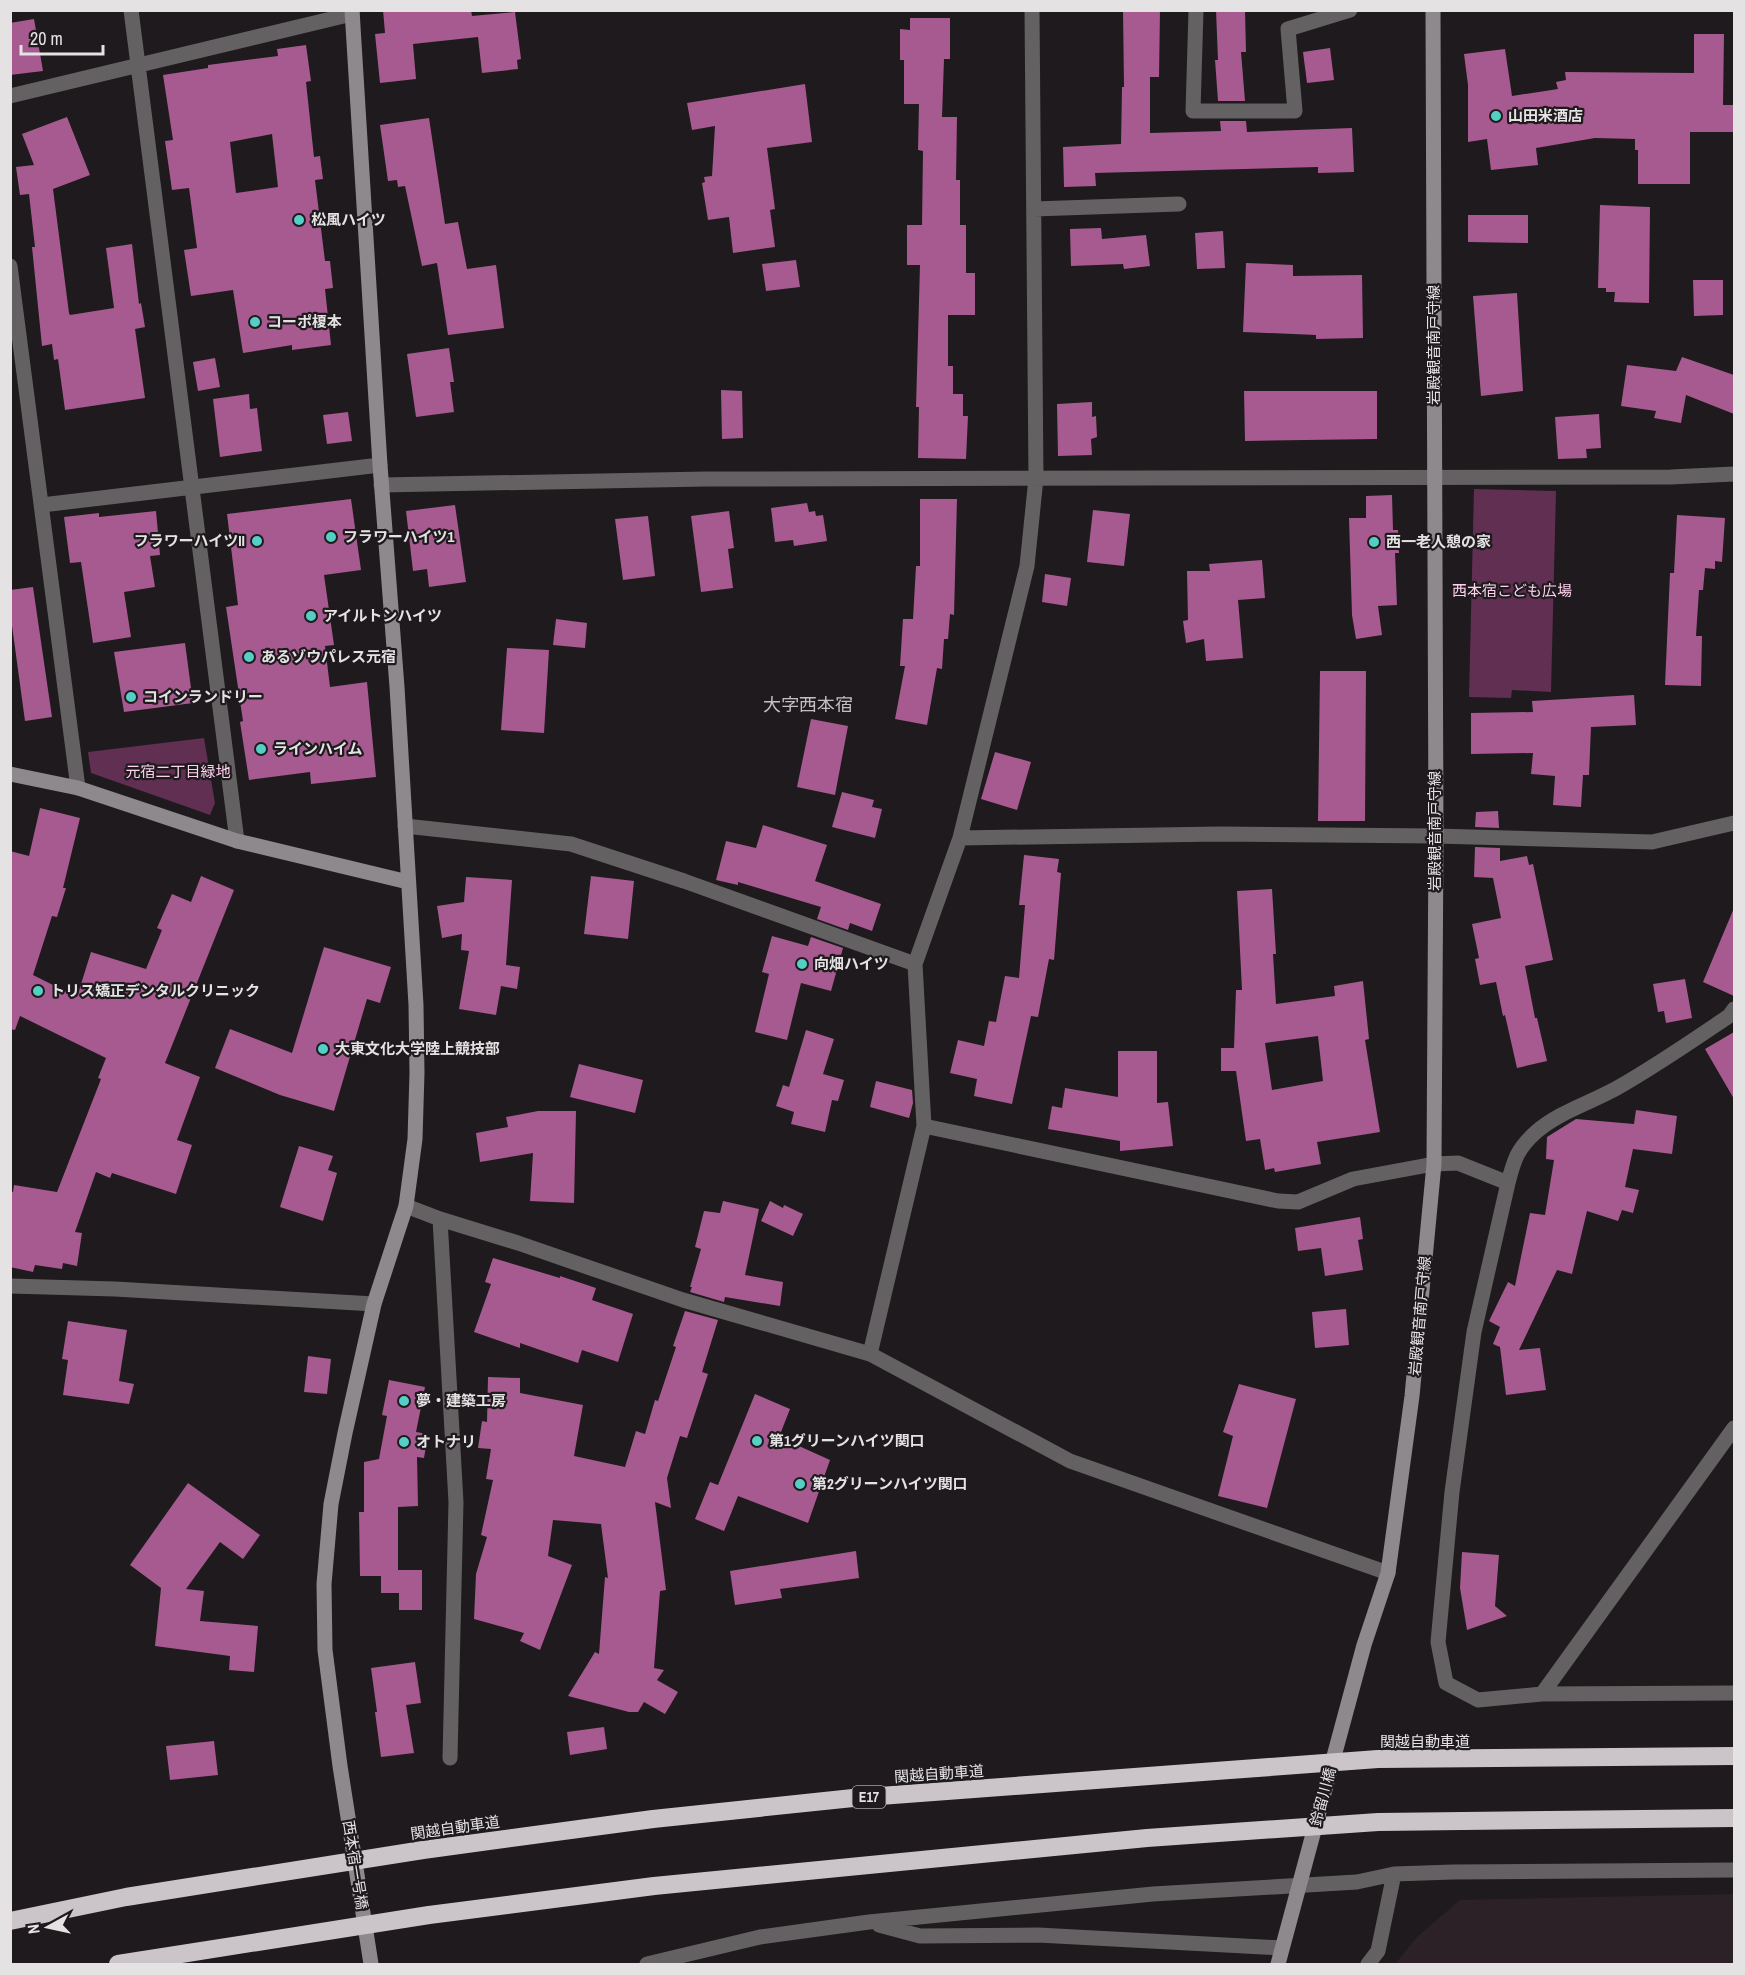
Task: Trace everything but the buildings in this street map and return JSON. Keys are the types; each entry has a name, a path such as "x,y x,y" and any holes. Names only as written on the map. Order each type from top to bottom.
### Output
{"highway":[{"name":"関越自動車道","path":"10,1921 126,1897 423,1850 653,1819 853,1798 1378,1760 1734,1756"},
{"path":"118,1965 429,1915 654,1886 1112,1841 1378,1822 1734,1818"}],"street":[{"path":"131,10 237,841"},
{"path":"870,1354 924,1126 915,964 960,838 1027,566 1036,478 1032,10"},
{"path":"1196,10 1193,111 1295,111 1288,29 1350,10"},
{"name":"岩殿観音南戸守線","path":"1364,1645 1388,1573 1412,1396 1434,1164 1436,836 1433,10"},
{"path":"10,96 352,12"},
{"name":"西本宿一号橋","path":"352,12 381,485 398,687 416,1005 417,1073 415,1139 406,1206 374,1304 345,1433 331,1504 324,1584 325,1650 340,1766 371,1965"},
{"path":"1034,209 1179,204"},
{"path":"10,266 78,788"},
{"path":"42,505 380,465"},
{"path":"381,485 718,479 1671,477 1734,474"},
{"path":"10,774 78,788 237,841 408,882"},
{"path":"960,838 1219,834 1436,836 1652,842 1734,823"},
{"path":"405,826 571,844 684,881 915,964"},
{"path":"1734,1009 1729,1016 1645,1072 1604,1095 1566,1112 1536,1132 1515,1156 1474,1332 1452,1492 1437,1642 1446,1683 1478,1700 1542,1694 1734,1693"},
{"path":"924,1126 1278,1201 1298,1202 1353,1179 1434,1164 1458,1163 1508,1183"},
{"path":"406,1206 682,1300 870,1354 1070,1461 1388,1573"},
{"path":"440,1219 456,1502 450,1758"},
{"path":"10,1286 115,1289 374,1304"},
{"path":"1542,1694 1734,1428"},
{"name":"鈴留川橋","path":"1278,1965 1364,1645"},
{"path":"646,1965 760,1937 868,1922 1153,1894 1357,1882 1394,1874 1734,1870"},
{"path":"1368,1965 1378,1951 1394,1874"},
{"path":"868,1922 920,1936 1038,1935 1282,1948"}],"shaded area":[{"path":"1734,1894 1734,1964 1395,1964 1418,1936 1460,1900"}],"green space":[{"name":"西本宿こども広場","path":"1474,489 1556,491 1551,692 1512,690 1511,698 1469,697"},
{"name":"元宿二丁目緑地","path":"204,738 215,803 210,815 91,773 88,752"}],"place":[{"name":"山田米酒店","path":"1496,116"},
{"name":"松風ハイツ","path":"299,220"},
{"name":"コーポ榎本","path":"255,322"},
{"name":"フラワーハイツ1","path":"331,537"},
{"name":"フラワーハイツII","path":"257,541"},
{"name":"西一老人憩の家","path":"1374,542"},
{"name":"アイルトンハイツ","path":"311,616"},
{"name":"あるゾウパレス元宿","path":"249,657"},
{"name":"コインランドリー","path":"131,697"},
{"name":"ラインハイム","path":"261,749"},
{"name":"向畑ハイツ","path":"802,964"},
{"name":"トリス矯正デンタルクリニック","path":"38,991"},
{"name":"大東文化大学陸上競技部","path":"323,1049"},
{"name":"夢・建築工房","path":"404,1401"},
{"name":"第1グリーンハイツ関口","path":"757,1441"},
{"name":"オトナリ","path":"404,1442"},
{"name":"第2グリーンハイツ関口","path":"800,1484"}],"district":[{"name":"大字西本宿","path":"808,705"}]}
